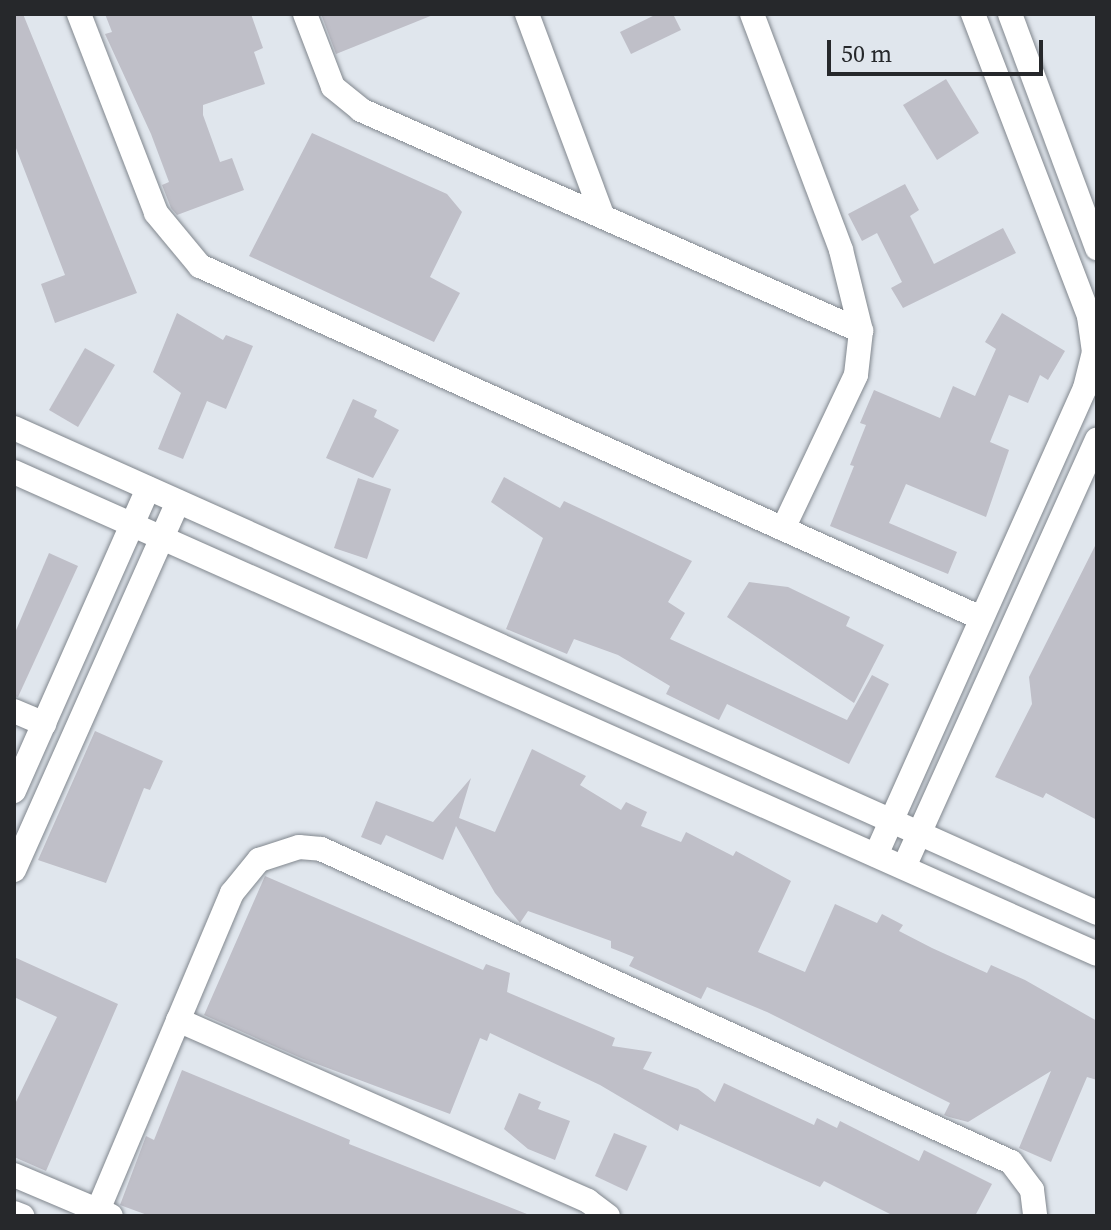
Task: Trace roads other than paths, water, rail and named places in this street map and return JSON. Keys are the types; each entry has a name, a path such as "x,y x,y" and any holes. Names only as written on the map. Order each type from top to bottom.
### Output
{"street":[{"path":"79,14 156,213 200,266 981,618"},
{"path":"305,14 333,87 345,101 601,212 861,331"},
{"path":"527,14 601,212"},
{"path":"752,14 841,250 861,331 856,375 783,529"},
{"path":"876,855 1085,388 1096,351 1089,316 973,14"},
{"path":"1010,14 1097,248"},
{"path":"14,428 1097,913"},
{"path":"904,867 1097,440"},
{"path":"14,472 1097,954"},
{"path":"14,791 148,488"},
{"path":"14,870 178,502"},
{"path":"14,711 44,724"},
{"path":"14,1175 104,1213 178,1020 243,875 278,851 321,849 1011,1162 1032,1190 1035,1216"},
{"path":"178,1020 588,1201 608,1216"},
{"path":"14,1213 22,1216"}]}
